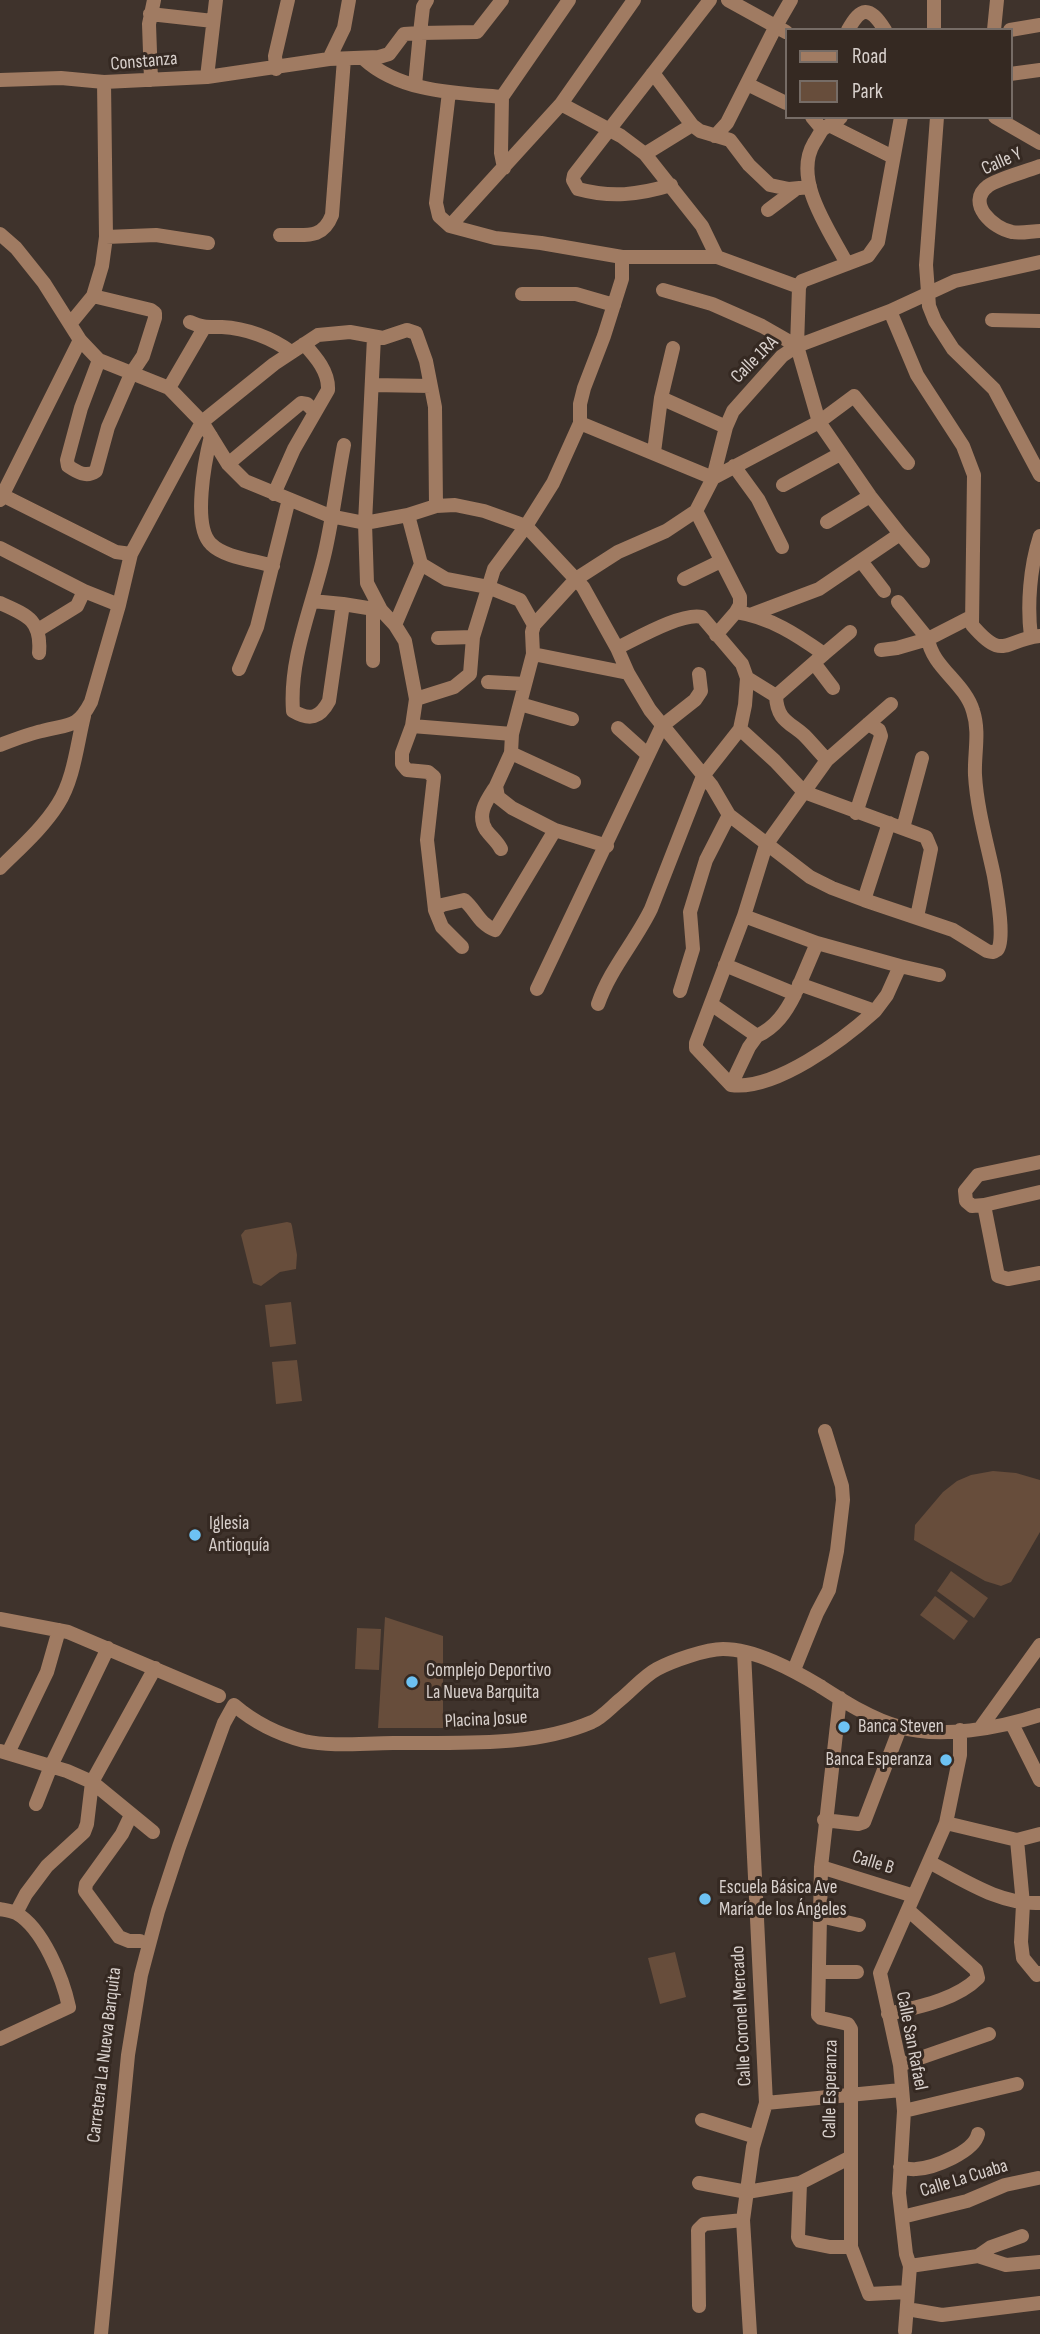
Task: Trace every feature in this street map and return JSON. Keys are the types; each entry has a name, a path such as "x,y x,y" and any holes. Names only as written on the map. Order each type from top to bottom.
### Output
{"street":[{"path":"207,77 216,0"},
{"path":"276,69 275,56 288,0"},
{"path":"280,235 318,234 327,228 332,215 337,59 349,0"},
{"path":"404,34 477,32 502,0"},
{"path":"504,168 501,153 502,97 569,0"},
{"path":"450,226 561,104 635,0"},
{"path":"671,185 643,193 623,195 578,189 573,180 574,175 710,0"},
{"path":"715,136 727,123 781,29 791,0"},
{"path":"934,0 934,28"},
{"path":"994,28 996,0"},
{"path":"732,1 781,29"},
{"path":"415,85 425,3"},
{"path":"364,59 389,54 425,3"},
{"path":"151,80 152,7 213,21"},
{"path":"849,28 858,13 862,12 870,13 883,28"},
{"path":"1012,30 1040,25"},
{"name":"Constanza","path":"70,324 93,296 102,266 106,237 104,82 207,77 337,59 364,59"},
{"path":"364,59 378,70 415,85 449,92 502,97"},
{"path":"0,68 0,74"},
{"path":"1012,74 1040,70"},
{"path":"653,73 692,125 732,142 765,183 775,187 803,188"},
{"path":"0,80 51,77 104,82"},
{"path":"747,84 785,103"},
{"path":"449,92 436,203 439,216 450,226 495,238 622,257 717,257 799,287"},
{"path":"561,104 610,129 645,154 702,226 717,257"},
{"path":"901,119 878,242 871,254 807,278 799,287 797,346 819,422 870,496 923,561"},
{"path":"937,119 926,265 929,306 953,349 994,389 1040,475"},
{"path":"998,119 1040,143"},
{"path":"848,264 803,188 809,151 831,124 893,156"},
{"path":"645,154 692,125"},
{"name":"Calle Y","path":"1040,166 988,186 980,196 979,206 989,221 1012,233 1040,231"},
{"path":"768,210 803,188"},
{"path":"0,234 16,248 44,283 80,340 99,360 169,388 202,422 228,464 244,481 330,516 365,523 408,515 436,506 455,505 484,511 526,526 576,579 598,611 628,673 662,726 712,786 729,815 810,877 863,900 953,930 987,951 997,950 1000,944 996,888 976,782 976,729 973,710 965,693 937,659 928,639 898,602"},
{"path":"106,237 156,235 208,243"},
{"path":"416,699 454,687 471,669 473,636 496,564 526,526 553,483 580,423 580,404 584,388 622,279 622,257"},
{"name":"Calle 1RA","path":"534,625 576,579 618,552 666,531 696,511 713,478 726,427 733,411 782,356 797,346 890,311 955,281 1040,262"},
{"path":"663,290 712,304 762,326 797,346"},
{"path":"522,294 576,294 614,305"},
{"path":"93,296 155,313 155,318 143,356 131,374 108,427 96,471 91,474 80,473 68,466 66,460 80,408 99,360"},
{"path":"890,311 917,375 963,446 974,475 976,485 971,617 972,625 993,646 1010,646 1035,636 1029,620 1032,571 1040,536"},
{"path":"992,320 1040,321"},
{"path":"190,321 204,328 223,327 248,332 280,344 291,352"},
{"path":"169,388 204,328"},
{"path":"0,868 60,802 68,783 84,716 91,702 119,605 131,554 202,422 291,352 318,335 337,331 383,338 407,330 416,334 426,361 435,407 436,506"},
{"path":"373,661 377,610 368,583 365,523 374,337"},
{"path":"80,340 1,496 116,552 131,554"},
{"path":"274,494 289,459 328,390 329,381 304,344"},
{"path":"654,452 661,398 673,348"},
{"path":"372,385 431,386"},
{"path":"580,423 713,478 819,422 854,396 908,463"},
{"path":"661,398 726,427"},
{"path":"228,464 301,403 307,404 315,412"},
{"path":"211,436 203,487 204,534 212,545 227,553 273,566"},
{"path":"343,604 329,701 323,712 314,717 301,716 293,711 293,678 325,551 344,445"},
{"path":"783,485 840,454"},
{"path":"734,466 758,499 782,547"},
{"path":"827,522 870,496"},
{"path":"239,669 257,627 289,499"},
{"path":"696,511 740,597 743,613 793,633 819,658 833,688"},
{"path":"396,625 421,564 408,515"},
{"path":"716,635 743,613 819,589 900,534"},
{"path":"0,548 84,591 119,605"},
{"path":"684,579 721,561"},
{"path":"860,561 884,591"},
{"path":"421,564 446,579 488,586 521,601 534,625 533,654 512,734 511,753 496,786 482,808 481,818 486,830 501,849"},
{"path":"38,630 76,606 84,591"},
{"path":"312,601 377,610 396,625 405,641 416,699 412,726 402,754 402,764 407,771 428,772 434,777 427,840 435,910 442,927 462,947"},
{"path":"0,603 30,617 41,639 39,653"},
{"path":"598,1004 612,972 642,927 703,776 740,729 747,694 747,678 741,664 702,617 691,617 617,648"},
{"path":"881,650 928,639 971,617"},
{"path":"827,760 782,718 776,704 776,696 850,632"},
{"path":"438,638 473,636"},
{"path":"533,654 628,673"},
{"path":"537,989 662,726 695,700 701,691 699,674"},
{"path":"747,678 776,696"},
{"path":"488,682 526,684"},
{"path":"520,704 572,719"},
{"path":"891,704 827,760 766,845 744,916 696,1048 731,1085 759,1084 800,1065 849,1035 875,1011 887,995 900,966"},
{"path":"0,745 43,731 66,727 84,716"},
{"path":"856,813 881,736 879,730 868,724"},
{"path":"412,726 512,734"},
{"path":"618,728 648,755"},
{"path":"740,729 804,792 926,837 930,849 917,917"},
{"path":"511,753 574,782"},
{"path":"903,828 922,758"},
{"path":"496,786 498,797 512,807 555,830 607,846"},
{"path":"680,991 693,949 690,912 706,860 729,815"},
{"path":"863,900 889,823"},
{"path":"435,910 453,901 464,900 472,906 485,926 495,930 555,830"},
{"path":"744,916 817,943 939,975"},
{"path":"731,1085 757,1036 780,1018 797,989 817,943"},
{"path":"726,965 875,1011"},
{"path":"711,1004 757,1036"},
{"path":"1040,1162 978,1175 965,1191 966,1201 972,1206 1040,1192"},
{"path":"984,1205 998,1276 1008,1279 1040,1273"},
{"path":"794,1670 829,1590 837,1551 842,1486 825,1431"},
{"name":"Placina Josue","path":"0,1619 59,1630 108,1648 155,1668 272,1731 307,1741 341,1744 514,1740 546,1735 592,1722 656,1669 721,1648 744,1652 794,1670 863,1712 901,1728 925,1731 960,1730 1012,1724 1040,1715"},
{"path":"59,1630 47,1672 4,1752 92,1782 153,1832"},
{"path":"981,1727 1040,1645"},
{"path":"36,1804 51,1766 108,1648"},
{"name":"Calle Coronel Mercado","path":"744,1652 766,2103 756,2137 743,2220 750,2334"},
{"path":"16,1913 26,1894 47,1866 84,1832 92,1782 155,1668"},
{"name":"Calle Esperanza","path":"840,1698 824,1820 819,2017 848,2024 851,2029 851,2247 869,2294 908,2292"},
{"name":"Carretera La Nueva Barquita","path":"93,2334 140,1941 169,1844 226,1705"},
{"name":"Carretera La Nueva Barquita","path":"136,1974 226,1705"},
{"path":"1012,1724 1040,1780"},
{"path":"824,1820 858,1824 864,1822 901,1728"},
{"name":"Calle San Rafael","path":"905,2331 910,2266 902,2217 900,2167 904,2111 900,2065 880,1973 946,1823 960,1755 960,1730"},
{"path":"131,1815 122,1834 86,1884 85,1891 119,1937 140,1941"},
{"path":"946,1823 1017,1840 1040,1835"},
{"path":"1017,1840 1023,1904 1023,1958 1039,1976"},
{"path":"929,1863 999,1898 1023,1904 1040,1903"},
{"name":"Calle B","path":"821,1867 914,1896"},
{"path":"0,1909 16,1913 37,1934 50,1954 69,2007 0,2039"},
{"path":"888,2014 929,2004 971,1985 978,1978 976,1970 908,1910"},
{"path":"820,1916 859,1925"},
{"path":"819,1972 857,1972"},
{"path":"900,2065 989,2034"},
{"name":"Carretera La Nueva Barquita","path":"101,2334 125,2054"},
{"path":"904,2111 1017,2084"},
{"path":"766,2103 901,2090"},
{"path":"702,2120 756,2137"},
{"path":"900,2167 913,2170 935,2164 967,2150 976,2143 978,2134"},
{"path":"699,2183 747,2192 800,2183 849,2158"},
{"name":"Calle La Cuaba","path":"902,2217 967,2201 1005,2185 1038,2178"},
{"path":"800,2183 800,2241 830,2247 851,2247"},
{"path":"699,2306 698,2230 704,2224 743,2220"},
{"path":"978,2256 991,2247 1023,2236"},
{"path":"910,2266 978,2256 1006,2265 1040,2262"},
{"path":"907,2309 942,2315 1040,2303"}],"green space":[{"path":"287,1222 292,1226 297,1255 296,1269 280,1272 261,1286 253,1283 241,1235 245,1230"},
{"path":"291,1302 296,1344 270,1347 265,1305"},
{"path":"297,1360 302,1401 276,1404 272,1362"},
{"path":"993,1471 1016,1473 1040,1480 1040,1532 1011,1582 1001,1586 985,1581 914,1540 915,1525 943,1492 957,1481 971,1475"},
{"path":"951,1571 988,1598 974,1618 937,1591"},
{"path":"935,1596 968,1621 954,1640 920,1615"},
{"name":"Complejo Deportivo La Nueva Barquita","path":"385,1617 443,1636 443,1728 378,1728"},
{"path":"357,1628 381,1629 379,1670 355,1669"},
{"path":"675,1952 686,1997 660,2004 648,1958"}],"place":[{"name":"Iglesia Antioquía","path":"195,1535"},
{"name":"Complejo Deportivo La Nueva Barquita","path":"412,1682"},
{"name":"Banca Steven","path":"844,1727"},
{"name":"Banca Esperanza","path":"946,1760"},
{"name":"Escuela Básica Ave María de los Ángeles","path":"705,1899"}]}
